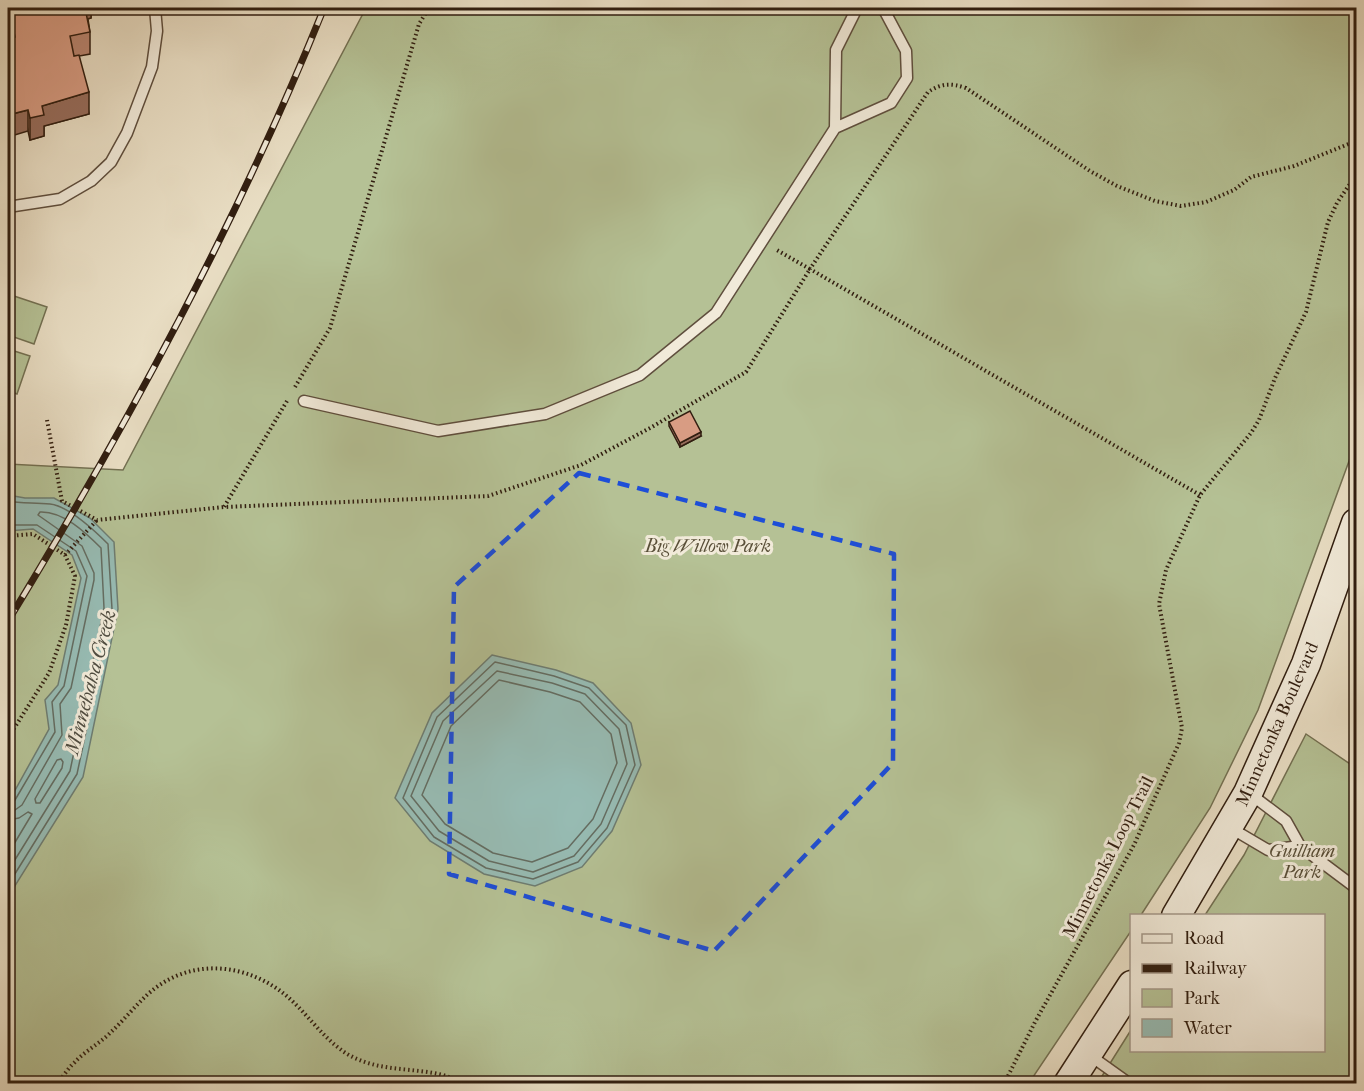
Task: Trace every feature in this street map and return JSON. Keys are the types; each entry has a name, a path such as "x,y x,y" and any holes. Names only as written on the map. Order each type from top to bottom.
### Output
{"main road":[{"name":"Minnetonka Boulevard","path":"1177,914 1248,793 1306,664 1356,523"},
{"path":"1068,1083 1130,988"}],"lane":[{"path":"8,207 60,199 91,181 111,162 127,133 152,67 157,31 155,8"},
{"path":"304,401 438,431 545,414 640,375 716,313 835,128 836,50 857,8"},
{"path":"835,128 891,103 907,78 906,51 883,8"},
{"path":"1248,793 1286,821 1300,846 1356,888"},
{"path":"1228,827 1268,850 1300,846"},
{"path":"1088,1054 1130,1083"}],"path":[{"path":"224,507 330,328 419,24 429,8"},
{"path":"47,420 62,501 96,521 224,507 488,495 581,465 746,372 810,269 928,92 938,85 953,83 966,88 1090,171 1117,186 1155,201 1181,206 1206,202 1234,190 1251,177 1294,166 1351,143 1356,144"},
{"name":"Minnetonka Loop Trail","path":"1004,1083 1035,1022 1134,845 1179,743 1182,728 1159,604 1166,570 1200,495 1259,420 1275,378 1306,312 1328,222 1337,203 1356,176"},
{"path":"761,242 1200,495"},
{"path":"66,554 96,521"},
{"path":"8,536 33,534 66,554 75,576 66,625 49,673 8,738"},
{"path":"57,1083 75,1062 109,1035 150,992 175,976 196,968 219,968 256,978 278,989 300,1007 334,1044 356,1059 376,1065 444,1076 464,1083"}],"highlighted area":[{"path":"579,473 894,554 893,763 714,951 449,874 454,587"}],"green space":[{"name":"Big Willow Park","path":"366,8 1356,8 1356,442 1258,710 1210,808 1142,914 1130,914 1130,932 1029,1083 8,1083 8,464 123,470"},
{"path":"8,294 47,307 34,344 8,335"},
{"path":"8,349 30,356 17,394 8,391"},
{"name":"Guilliam Park","path":"1306,734 1356,768 1356,1083 1097,1084 1130,1032 1130,1052 1325,1052 1325,914 1206,914 1244,855"}],"water":[{"name":"Minnehaha Creek","path":"8,495 25,498 54,498 90,518 114,542 118,609 83,777 8,897 8,803 49,729 45,700 58,685 81,578 72,555 33,529 8,531"},
{"path":"492,655 556,670 593,683 631,723 641,765 612,831 582,867 535,886 484,874 430,841 395,798 432,713"}],"building":[{"path":"9,8 85,8 90,32 70,36 74,56 79,55 89,92 42,106 44,115 30,118 28,110 8,115 8,39 15,37"},
{"path":"690,411 701,432 680,443 669,422"}],"railway":[{"path":"8,621 96,472 179,320 255,166 324,8"}]}
